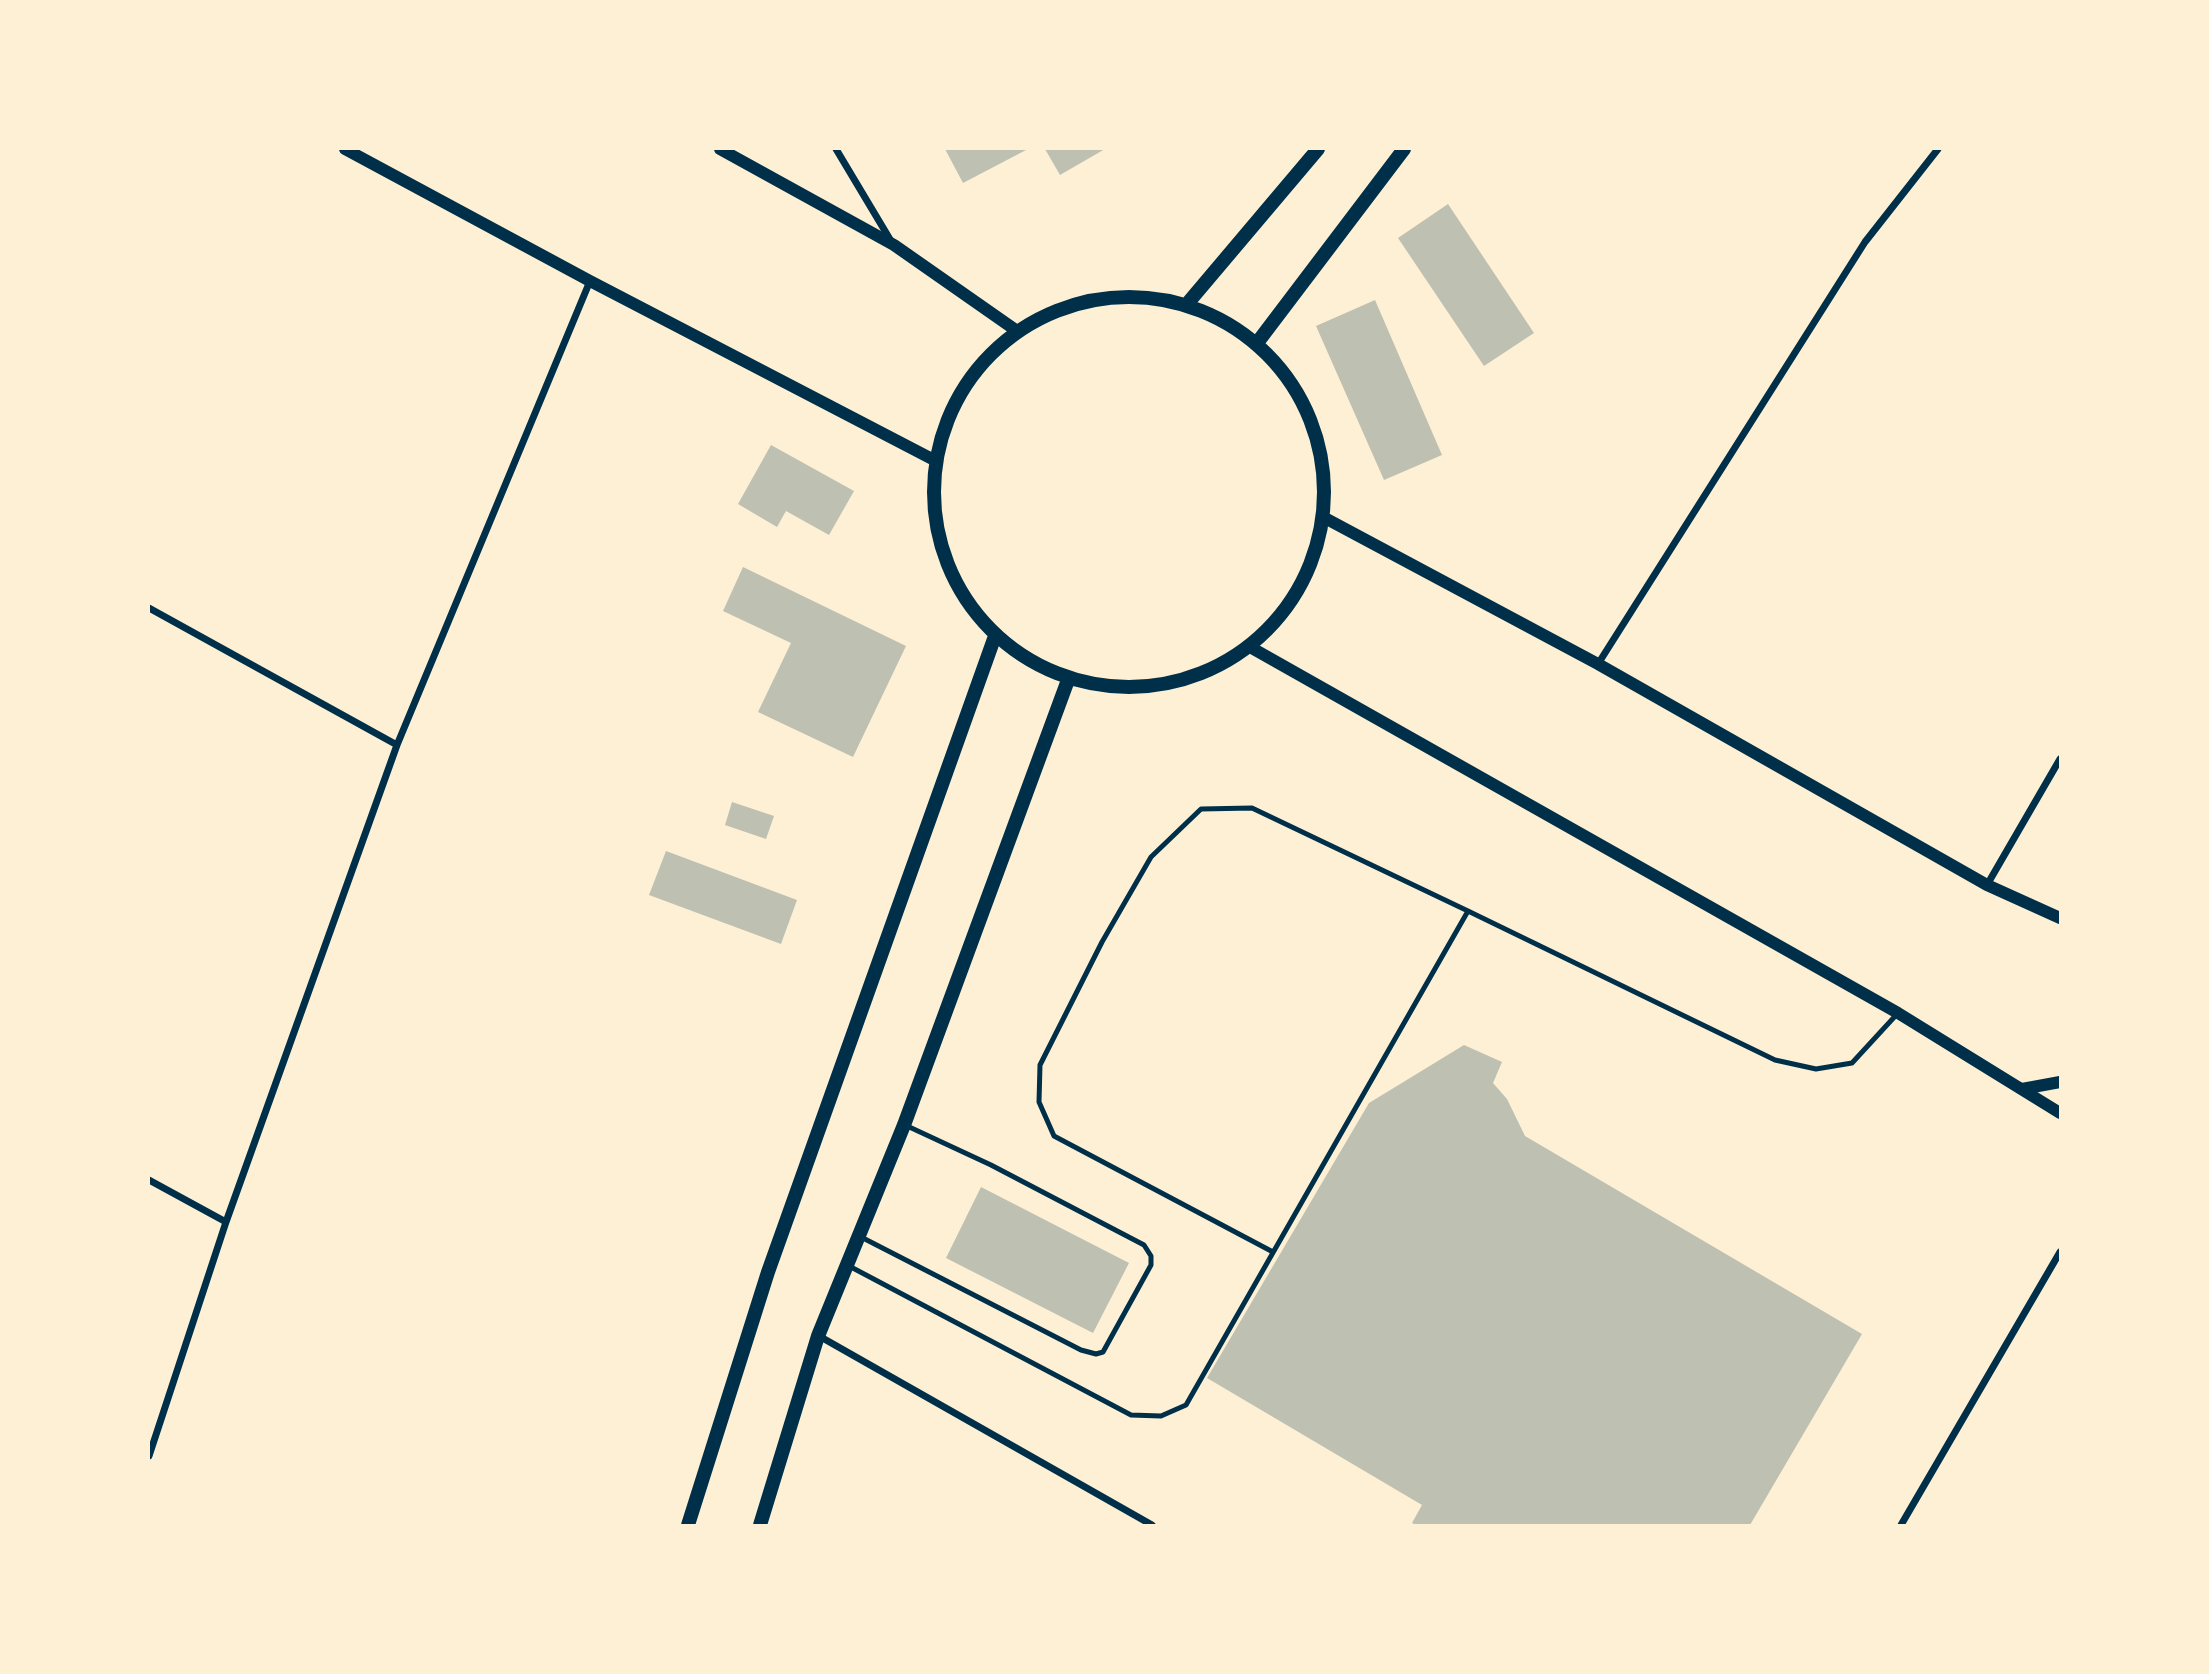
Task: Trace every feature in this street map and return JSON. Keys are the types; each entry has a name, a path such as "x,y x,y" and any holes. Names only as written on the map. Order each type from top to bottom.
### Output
{"main road":[{"path":"1187,304 1318,149"},
{"path":"1257,343 1404,149"},
{"path":"1128,296 1187,304 1224,320 1257,343 1298,392 1321,453 1323,517 1311,566 1285,611 1250,647 1198,676 1140,689 1069,680 1036,665 995,636 957,586 936,525 936,461 951,411 978,367 1017,331 1070,305 1128,296"},
{"path":"688,1525 768,1272 995,636"},
{"path":"760,1525 818,1336 904,1125 1069,680"}],"street":[{"path":"345,149 590,281 936,461"},
{"path":"720,149 894,245 1017,331"},
{"path":"836,149 894,245"},
{"path":"1598,664 1865,242 1938,149"},
{"path":"149,1456 226,1222 397,745 590,281"},
{"path":"1323,517 1598,664 1987,885 2060,918"},
{"path":"149,608 397,745"},
{"path":"1250,647 1898,1013 2060,1112"},
{"path":"1987,885 2060,759"},
{"path":"2022,1089 2060,1082"},
{"path":"149,1180 226,1222"},
{"path":"1901,1525 2060,1252"},
{"path":"818,1336 1152,1525"}],"lane":[{"path":"1273,1252 1054,1136 1039,1102 1040,1065 1102,942 1151,858 1201,809 1252,808 1775,1060 1816,1069 1852,1063 1898,1013"},
{"path":"847,1265 1131,1415 1161,1416 1186,1405 1468,911"},
{"path":"859,1236 1081,1350 1096,1354 1103,1352 1151,1265 1148,1250 1137,1241 991,1165 904,1125"}],"building":[{"path":"945,149 1028,149 963,183"},
{"path":"1045,149 1105,149 1060,175"},
{"path":"1448,204 1534,333 1484,366 1398,238"},
{"path":"1375,300 1442,455 1384,480 1316,326"},
{"path":"771,445 854,491 829,535 786,511 777,527 738,504"},
{"path":"743,567 906,646 853,757 758,712 791,643 723,611"},
{"path":"732,802 774,816 766,839 725,825"},
{"path":"666,851 797,900 781,944 649,895"},
{"path":"1464,1045 1502,1062 1493,1083 1507,1099 1525,1136 1862,1334 1750,1525 1416,1525 1412,1523 1422,1505 1207,1378 1369,1103"},
{"path":"981,1187 1129,1263 1093,1333 946,1258"}]}
